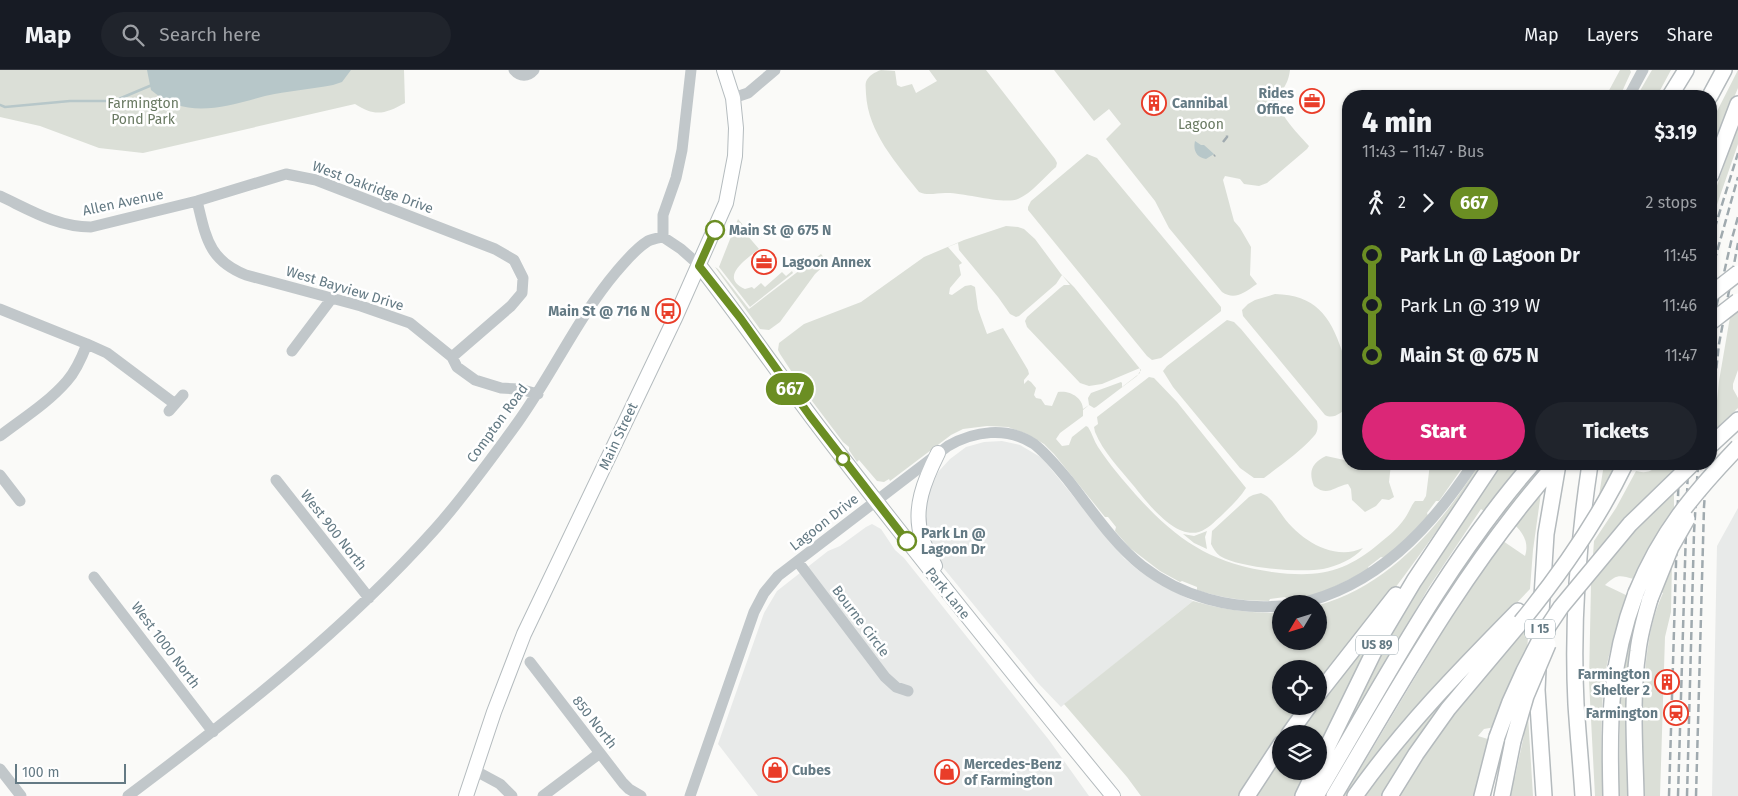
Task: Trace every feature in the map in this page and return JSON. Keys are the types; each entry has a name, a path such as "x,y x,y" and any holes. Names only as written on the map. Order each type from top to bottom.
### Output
{"highway":[{"path":"1674,90 1688,70"},
{"path":"1679,90 1688,70"},
{"path":"1713,90 1724,70"},
{"path":"1717,159 1738,104"},
{"path":"1717,289 1738,273"},
{"path":"1717,317 1738,301"},
{"path":"1717,439 1738,420"},
{"path":"1717,469 1738,447"},
{"path":"1636,796 1634,718 1636,666 1650,599 1662,567 1679,532 1738,447"},
{"name":"US 89","path":"1327,748 1383,633 1488,470"},
{"path":"1316,796 1428,607 1486,522 1527,470"},
{"path":"1334,796 1450,602 1500,532 1552,470"},
{"name":"I 15","path":"1544,796 1537,690 1546,534 1556,470"},
{"path":"1583,796 1576,703 1576,602 1582,516 1589,470"},
{"path":"1355,796 1418,716 1550,586 1607,498 1622,470"},
{"path":"1482,796 1497,737 1510,702 1537,645 1561,607 1630,524 1686,470"},
{"path":"1611,796 1609,724 1612,684 1623,631 1636,593 1652,558 1680,512 1716,470"},
{"path":"1327,683 1447,531"},
{"path":"1502,796 1513,741 1524,702 1536,670 1547,645 1584,580"},
{"path":"1390,796 1416,754 1448,709 1520,617"},
{"path":"1247,796 1272,758"},
{"path":"1303,796 1311,780"}],"main road":[{"name":"Main Street","path":"466,796 494,712 524,634 699,266 726,203 732,180 736,128 733,98 724,70"},
{"name":"Park Lane","path":"699,266 741,319 800,402 953,600 1113,796"},
{"path":"938,453 921,493 919,524 924,546 953,600"}],"street":[{"path":"514,70 520,75 534,70"},
{"path":"691,70 682,150 676,178 663,215 663,237 681,249 699,266"},
{"path":"733,98 748,93 775,70"},
{"path":"1632,90 1643,70"},
{"name":"West Oakridge Drive","path":"197,201 286,174 316,180 495,249 514,260 523,278 522,293 511,306 452,357"},
{"name":"Allen Avenue","path":"0,196 56,222 74,227 91,227 197,201"},
{"name":"West Bayview Drive","path":"197,201 210,247 218,258 231,269 246,276 361,306 410,323 452,357 457,367 475,380 501,388 520,388 538,394"},
{"name":"Compton Road","path":"128,796 213,732 281,676 369,598 436,528 538,394 602,289 631,254 649,241 663,237"},
{"path":"292,351 332,298"},
{"path":"3,314 87,344 106,353 176,403"},
{"path":"0,436 48,399 67,381 79,364 87,344"},
{"name":"Lagoon Drive","path":"690,796 759,601 771,584 938,453 962,438 977,433 995,432 1012,434 1033,444 1051,460 1116,540 1142,566 1166,582 1198,597 1233,606 1272,607"},
{"path":"1326,595 1357,582 1387,561 1425,527 1469,470"},
{"path":"0,475 20,501"},
{"name":"West 900 North","path":"276,480 369,598"},
{"name":"Bourne Circle","path":"798,562 885,677 896,687 908,691"},
{"name":"West 1000 North","path":"94,577 213,732"},
{"name":"850 North","path":"530,662 623,783 639,796"},
{"path":"543,796 600,753"},
{"path":"0,769 16,794"},
{"path":"474,770 500,784 512,796"}],"shaded area":[{"path":"147,70 351,70 342,82 333,85 273,94 220,107 192,108 164,99 151,90"},
{"path":"1195,141 1204,145 1214,154 1206,159 1200,157 1194,147"},
{"path":"1002,441 1020,445 1042,458 1124,558 1159,584 1193,601 1061,707 1038,683 941,565 926,535 923,507 939,471 950,459 966,447 984,442"},
{"path":"1738,508 1738,796 1712,796 1717,546"},
{"path":"872,524 881,529 895,550 904,558 1049,740 1089,796 758,796 718,744 764,613 777,591 828,551 840,546"}],"green space":[{"name":"Farmington Pond Park","path":"0,70 404,70 405,103 386,112 368,111 355,104 143,153 99,148 40,126 0,117"},
{"path":"881,70 895,71 897,85 901,87 912,84 916,93 937,81 929,70 986,70 1055,159 1056,167 1038,185 1018,199 1003,200 953,193 929,194 919,192 885,146 872,121 868,108 866,83 870,76"},
{"name":"Lagoon","path":"1054,70 1290,70 1279,102 1284,116 1309,146 1267,183 1259,186 1244,184 1240,179 1225,176 1223,180 1234,221 1251,247 1250,275 1257,284 1236,296 1227,295 1222,292 1169,228 1155,201 1106,139 1121,124 1109,109 1094,121"},
{"path":"1620,70 1630,70 1631,72 1623,90 1609,90"},
{"path":"1652,70 1671,70 1660,90 1640,90"},
{"path":"1738,70 1738,88 1717,138 1717,111"},
{"path":"1738,125 1738,144 1717,205 1717,186"},
{"path":"1087,154 1097,158 1221,307 1220,312 1161,358 1152,360 1147,356 1028,210 1031,201"},
{"path":"738,219 743,225 741,228 759,249 737,268 734,279 737,284 745,289 752,287 754,289 761,283 765,287 782,272 786,276 792,271 793,273 750,307 719,267"},
{"path":"1006,226 1024,229 1035,239 1062,275 1056,284 1016,317 1010,314 959,250 958,243 948,247 962,263 959,265 961,275 950,288 949,294 952,295 965,286 971,285 975,287 978,309 987,334 1003,328 1028,370 1029,374 1024,380 1024,384 1028,380 1031,382 1036,388 1034,395 1036,398 1041,399 1045,405 1052,406 1058,392 1067,392 1081,401 1083,409 1089,405 1083,410 1083,416 1060,433 1056,439 1062,446 1069,445 1072,437 1086,426 1088,427 1107,460 1131,489 1166,525 1196,547 1213,556 1250,568 1288,574 1303,574 1330,571 1343,567 1368,552 1394,531 1403,521 1415,501 1423,501 1426,496 1429,470 1461,470 1439,501 1436,501 1427,513 1428,516 1403,542 1384,558 1381,557 1368,567 1369,569 1340,584 1312,595 1272,595 1272,599 1269,601 1233,598 1206,593 1197,590 1197,587 1182,581 1180,582 1160,571 1130,548 1115,531 1116,527 1108,517 1105,517 1044,444 1027,434 1008,427 987,426 963,429 951,435 890,481 889,479 884,482 877,481 859,460 857,462 849,447 843,442 803,389 778,350 779,343 804,324 861,302 924,257 964,240"},
{"path":"821,254 826,258 827,263 815,274 780,322 769,330 760,329 715,267 749,309"},
{"path":"1062,275 1140,368 1102,384 1089,386 1080,383 1027,327 1025,321 1027,317 1064,285 1070,285"},
{"path":"1275,294 1289,295 1311,303 1326,317 1342,350 1342,412 1331,417 1325,415 1243,316 1242,310 1255,300"},
{"path":"1738,310 1738,370 1733,389 1738,398 1738,408 1717,428 1719,381 1730,317"},
{"path":"1227,320 1234,322 1241,329 1317,421 1316,433 1309,442 1264,478 1254,478 1240,468 1173,387 1163,371"},
{"path":"1138,375 1096,407 1094,408 1089,405 1088,398 1091,393 1121,382 1122,387"},
{"path":"1149,377 1154,378 1177,402 1246,488 1221,516 1199,532 1190,533 1180,530 1162,518 1112,460 1095,432 1094,427 1098,424 1097,417"},
{"path":"1326,456 1342,459 1342,470 1390,470 1389,482 1394,497 1389,500 1382,499 1376,506 1365,512 1352,500 1351,489 1348,484 1327,491 1314,486 1311,472 1317,462"},
{"path":"1475,470 1479,470 1424,549 1327,676 1327,660 1272,660 1272,715 1296,715 1288,725 1272,725 1272,748 1241,796 1141,796 1064,704 1193,601 1215,607 1272,613 1272,650 1328,650 1328,602 1344,596 1391,568 1431,530"},
{"path":"1498,470 1544,470 1533,550 1530,589 1425,699 1377,756 1347,796 1344,796 1459,604 1503,541 1525,556 1525,539 1521,532 1509,520 1488,505 1484,511 1481,509 1429,587 1327,765 1401,616"},
{"path":"1603,470 1616,470 1598,502"},
{"path":"1674,470 1633,510 1593,555 1594,541 1616,508 1636,471"},
{"path":"1674,490 1674,509 1634,579 1618,576 1605,585 1628,596 1615,632 1606,669 1602,717 1603,796 1595,796 1589,681 1591,584 1624,541"},
{"path":"1261,493 1272,501 1296,531 1316,545 1339,552 1351,552 1363,548 1355,556 1339,564 1313,570 1286,570 1241,564 1220,556 1211,544 1212,531 1249,497"},
{"path":"1207,531 1205,537 1207,549 1194,543 1183,534 1194,536"},
{"path":"1672,561 1671,612 1665,637 1660,796 1644,796 1641,727 1647,656 1654,618 1663,593 1659,591"},
{"path":"1638,612 1642,613 1630,796 1619,796 1620,700 1626,658"},
{"path":"1529,622 1527,652 1495,727 1484,729 1478,736 1491,740 1476,796 1396,796 1440,729 1448,723 1465,697 1467,699"},
{"path":"1376,630 1378,631 1327,733 1327,725 1304,725 1311,715 1327,715 1327,695"},
{"path":"1487,655 1405,759 1381,796 1365,796 1412,735"},
{"path":"1528,715 1533,796 1509,796 1512,777 1515,777 1524,735 1522,734"},
{"path":"1272,769 1272,780 1303,780 1295,796 1254,796"}],"waterway":[{"path":"0,105 5,107 70,101 114,101 152,85"}],"railway":[{"path":"1223,142 1227,137 1227,132"},
{"path":"1717,221 1738,153"},
{"path":"1717,252 1738,177"},
{"path":"1717,304 1738,217"},
{"path":"1717,362 1738,243"},
{"path":"1669,796 1679,470"},
{"path":"1678,796 1688,470"},
{"path":"1687,796 1694,533 1698,470"},
{"path":"1696,796 1707,470"}],"bus line":[{"name":"667","path":"715,230 699,266 741,319 810,416 907,541"}],"place":[{"name":"Rides Office","path":"1312,101"},
{"name":"Cannibal","path":"1154,103"},
{"name":"Main St @ 675 N","path":"715,230"},
{"name":"Lagoon Annex","path":"764,262"},
{"name":"Main St @ 716 N","path":"668,311"},
{"name":"Park Ln @ Lagoon Dr","path":"907,541"},
{"name":"Farmington Shelter 2","path":"1667,682"},
{"name":"Farmington","path":"1676,713"},
{"name":"Cubes","path":"775,770"},
{"name":"Mercedes-Benz of Farmington","path":"947,772"}]}
